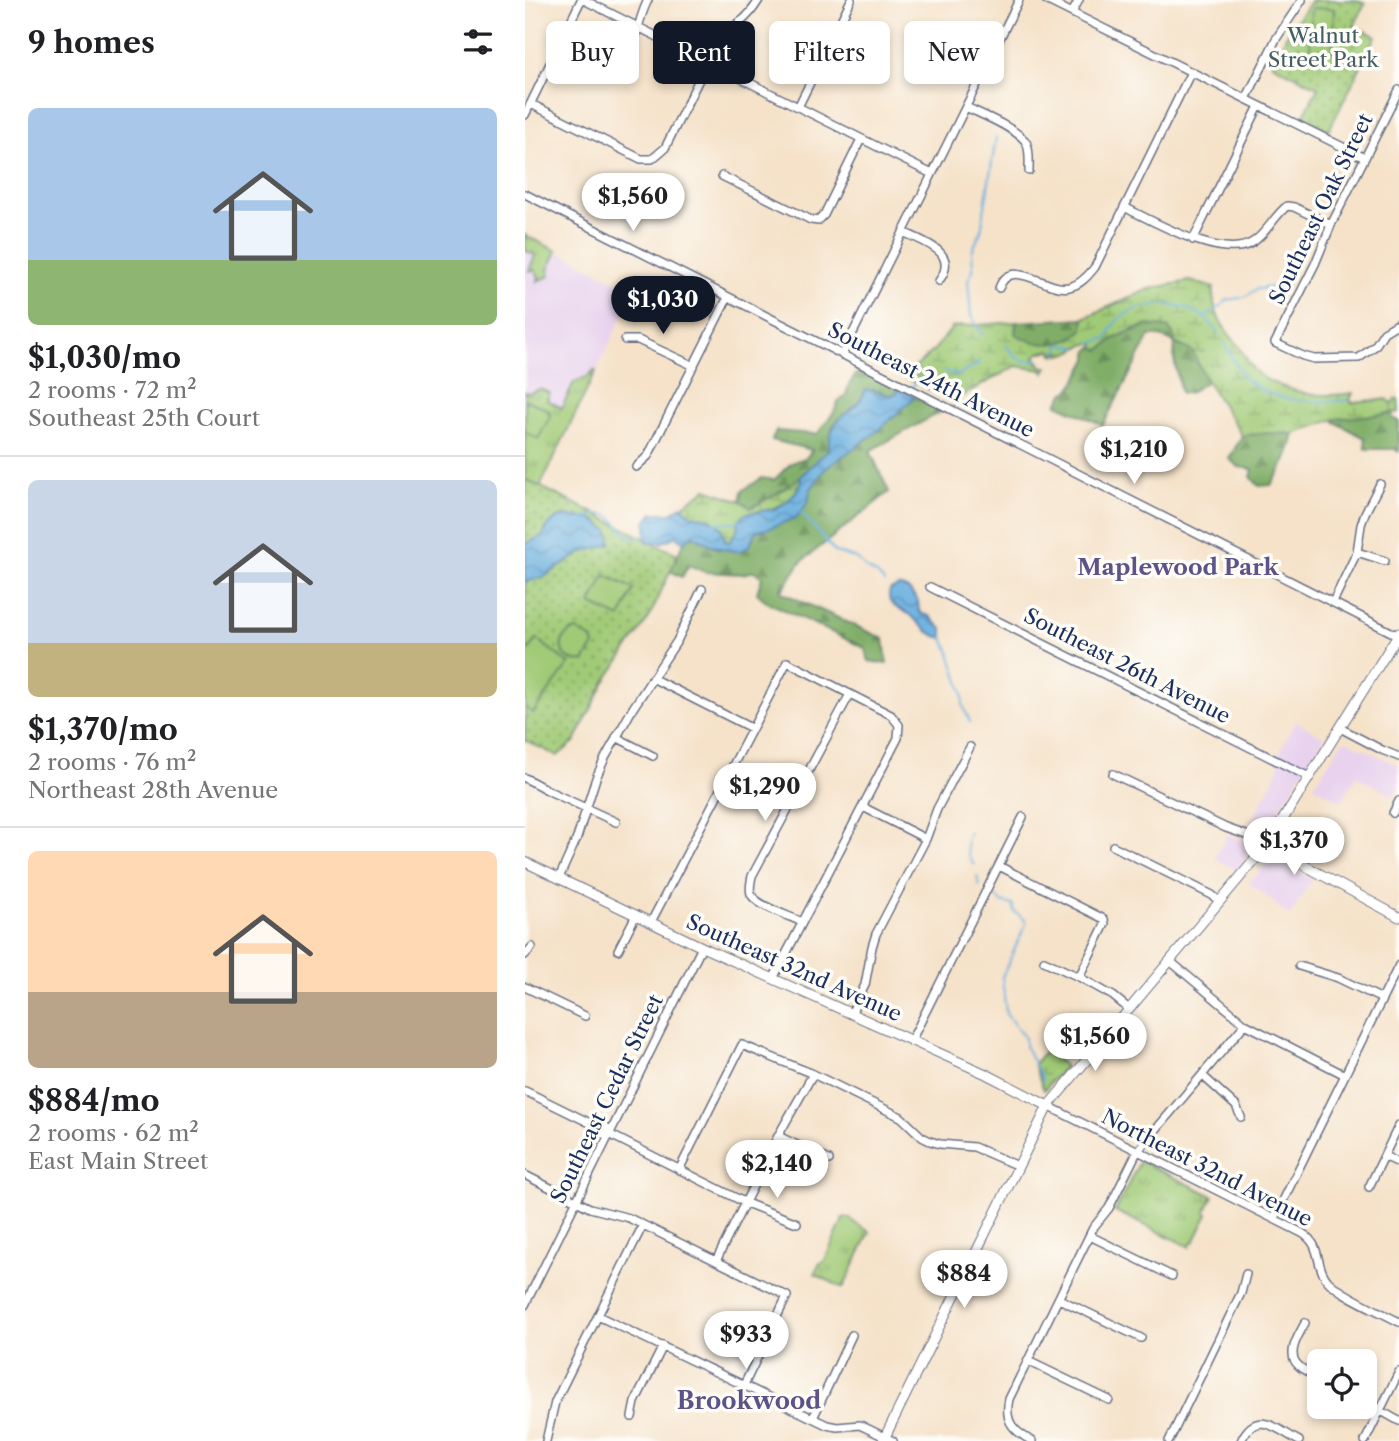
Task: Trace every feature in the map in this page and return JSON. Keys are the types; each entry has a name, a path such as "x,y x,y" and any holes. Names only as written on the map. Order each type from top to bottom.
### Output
{"main road":[{"path":"887,1440 1048,1106 1267,845 1398,634"},
{"path":"1267,845 1399,917"},
{"name":"Southeast 32nd Avenue","path":"525,862 702,947 986,1074 1048,1106"}],"street":[{"path":"525,115 583,0 625,21"},
{"path":"639,21 648,0"},
{"path":"742,21 759,0"},
{"path":"798,107 851,0"},
{"path":"842,355 1019,0"},
{"path":"1046,0 1365,158"},
{"path":"1072,13 1079,0"},
{"path":"1246,99 1276,39 1302,0"},
{"path":"999,288 1007,276 1013,274 1068,288 1080,283 1095,267 1191,72"},
{"path":"531,104 641,159 653,159 665,148 696,84"},
{"path":"752,84 932,174"},
{"name":"Southeast Oak Street","path":"1399,90 1275,343 1314,359 1359,358 1375,346 1384,332 1399,323"},
{"path":"1193,240 1259,106"},
{"path":"965,107 1025,139 1029,149 1029,171"},
{"path":"722,176 818,221 824,215 861,139"},
{"name":"Southeast 24th Avenue","path":"525,194 1398,634"},
{"path":"1124,207 1193,240 1240,248 1261,236 1279,212 1287,206 1331,225"},
{"path":"903,232 943,254 944,273 939,281"},
{"path":"636,467 648,456 728,297"},
{"path":"625,340 638,340 694,366"},
{"path":"1333,602 1357,552 1365,513 1380,484"},
{"path":"1357,552 1385,561"},
{"name":"Southeast 26th Avenue","path":"930,587 1309,777"},
{"path":"559,878 568,860 600,768 652,678 677,642 702,589"},
{"path":"651,922 787,662 891,715 899,726 898,738 773,979"},
{"path":"652,678 751,728"},
{"path":"802,922 760,904 752,896 752,876 850,694"},
{"path":"1340,728 1399,757"},
{"path":"616,737 653,756"},
{"path":"851,1014 865,985 876,934 970,747"},
{"path":"1113,774 1267,845"},
{"path":"525,778 617,822"},
{"path":"1393,813 1399,801"},
{"path":"863,807 926,839"},
{"path":"911,1041 1023,817"},
{"path":"1113,846 1212,895 1219,901"},
{"path":"999,866 1104,919 1105,924 1079,977"},
{"path":"618,950 636,915"},
{"path":"525,955 532,947"},
{"name":"Southeast Cedar Street","path":"525,1305 702,947"},
{"path":"1044,961 1113,996 1129,1009"},
{"path":"1170,961 1245,1024 1345,1075"},
{"path":"1274,1219 1399,965"},
{"path":"1299,967 1338,978 1382,999"},
{"path":"525,987 585,1016"},
{"path":"1032,1441 1013,1428 1007,1408 1009,1399 1093,1228 1109,1208 1137,1152 1245,1024"},
{"path":"679,1170 742,1045 813,1074 901,1116 922,1137 930,1141 974,1147 1018,1166"},
{"path":"716,1261 778,1136 813,1074"},
{"path":"1202,1075 1236,1105 1241,1117"},
{"path":"525,1091 592,1124 596,1130 609,1133 746,1203 797,1223"},
{"name":"Northeast 32nd Avenue","path":"1048,1106 1302,1233 1312,1240 1324,1276 1333,1286 1399,1322"},
{"path":"1369,1187 1399,1125"},
{"path":"778,1136 829,1160"},
{"path":"1384,1156 1399,1163"},
{"path":"525,1175 596,1210 618,1214 643,1225 787,1296 744,1385"},
{"path":"546,1441 555,1402 643,1225"},
{"path":"1090,1236 1172,1276"},
{"path":"1169,1441 1241,1293 1247,1274"},
{"path":"1059,1299 1141,1338"},
{"path":"598,1316 833,1427 860,1425 887,1440"},
{"path":"1305,1323 1293,1352 1299,1367 1307,1371"},
{"path":"813,1418 852,1335"},
{"path":"632,1417 635,1402 663,1346"},
{"path":"1028,1361 1109,1399"},
{"path":"1365,1441 1399,1372"},
{"path":"1377,1408 1399,1420"},
{"path":"1241,1441 1250,1426 1256,1423 1264,1423 1299,1441"}],"shaded area":[{"path":"525,235 635,290 540,487 525,479"},
{"path":"1295,721 1324,737 1264,834 1259,835 1244,826 1249,826 1279,768 1278,755"},
{"path":"1348,741 1399,766 1399,787 1394,796 1357,776 1341,801 1314,786 1342,742"},
{"path":"1228,834 1253,847 1236,870 1215,858"},
{"path":"1275,859 1312,879 1290,916 1248,882 1267,863"}],"green space":[{"name":"Walnut Street Park","path":"1311,0 1357,0 1365,4 1354,26 1376,36 1329,130 1303,117 1318,87 1272,64 1286,36"},
{"path":"1311,8 1334,9 1333,51 1310,50"},
{"path":"525,235 557,251 548,270 550,276 537,281 539,278 535,270 529,271 535,255 525,250"},
{"path":"1190,281 1214,288 1215,309 1220,321 1254,370 1265,378 1309,394 1353,393 1350,400 1352,403 1387,399 1393,404 1395,399 1398,399 1399,412 1335,419 1294,434 1265,433 1242,436 1207,381 1192,351 1175,343 1173,334 1167,327 1148,325 1115,338 1100,350 1093,347 1093,343 1060,355 1059,351 1056,355 1051,350 1039,353 1035,357 1043,367 1047,367 1044,373 1042,370 1016,366 952,401 905,377 934,350 953,327 1016,322 1015,334 1024,339 1042,344 1059,343 1083,330 1084,318 1149,289"},
{"path":"1084,318 1083,330 1059,343 1042,344 1015,334 1016,322"},
{"path":"1148,325 1167,327 1173,334 1175,343 1160,336 1150,336 1103,425 1057,404 1076,381 1091,348 1100,350 1115,338"},
{"path":"1175,343 1192,351 1207,381 1189,393 1181,393 1174,359"},
{"path":"860,368 898,386 897,393 890,396 873,390 834,424 827,451 813,468 751,508 741,501 742,491 762,478 774,480 790,464 805,458 812,450 772,440 776,431 817,434 834,412 838,402 845,397"},
{"path":"596,371 540,487 525,479 525,392 540,389 550,393 547,400 562,408 574,382 587,377"},
{"path":"915,397 942,411 870,451 889,492 800,563 781,592 884,639 887,664 869,661 865,648 767,602 757,593 762,577 755,571 742,574 705,572 689,565 682,577 670,571 684,542 693,535 719,549 749,546 756,531 777,523 808,502 810,490 825,468 850,451"},
{"path":"527,400 548,410 550,417 538,439 525,432"},
{"path":"1392,413 1393,419 1399,421 1399,452 1394,449 1366,449 1365,438 1335,422 1335,419"},
{"path":"1265,433 1294,434 1285,461 1271,485 1259,486 1251,477 1253,469 1239,467 1229,459 1242,436"},
{"path":"801,476 795,493 789,499 765,511 747,513 730,542 725,541 722,528 709,518 691,515 682,506 706,489 741,501 751,508 780,492"},
{"path":"525,479 678,554 649,618 604,683 575,741 557,756 525,740"},
{"path":"605,575 634,589 620,618 591,604"},
{"path":"576,630 592,639 594,645 584,661 569,659 562,649 564,638"},
{"path":"537,639 569,664 533,713 525,707 525,655"},
{"path":"1046,1050 1065,1066 1044,1090 1034,1064"},
{"path":"1140,1161 1213,1196 1205,1212 1208,1214 1190,1247 1115,1211"},
{"path":"850,1218 870,1232 843,1288 815,1274 820,1263 824,1262 842,1219"}],"water":[{"path":"898,386 915,397 878,431 825,469 810,490 808,502 796,518 756,531 748,547 742,550 720,548 693,535 684,542 675,536 662,542 647,541 646,522 653,513 672,513 682,506 691,515 709,518 722,528 725,541 730,542 739,520 747,513 775,509 788,501 800,486 801,476 829,449 834,427 856,405 865,390 890,396 897,393"},
{"path":"570,516 593,519 609,531 611,544 583,552 544,577 525,582 525,544 543,535 557,518"},
{"path":"899,586 909,590 918,601 919,611 929,616 943,630 943,638 929,632 892,604 890,590"}],"waterway":[{"path":"983,335 971,316 968,281 973,270 972,251 981,231 996,137"},
{"path":"1204,317 1227,300 1245,297 1257,289 1288,285"},
{"path":"1092,343 1107,338 1115,323 1127,313 1158,305 1180,307 1199,314 1208,320 1219,334"},
{"path":"1223,342 1247,380 1270,394 1309,401 1349,400"},
{"path":"1006,345 1019,359 1039,360"},
{"path":"1058,352 1060,345 1077,348"},
{"path":"944,371 958,375 977,365 979,361"},
{"path":"912,387 920,378"},
{"path":"800,511 835,552 857,559 885,583"},
{"path":"584,517 599,514 608,516 633,537 640,537 648,532"},
{"path":"715,523 740,521"},
{"path":"943,637 970,722"},
{"path":"969,832 967,849 974,865"},
{"path":"977,876 979,886"},
{"path":"995,896 1001,902 1013,905 1014,911 1026,921 1002,977 1006,1014 1025,1038 1025,1046 1043,1080"}],"district":[{"name":"Maplewood Park","path":"1178,567"},
{"name":"Brookwood","path":"749,1401"}]}
